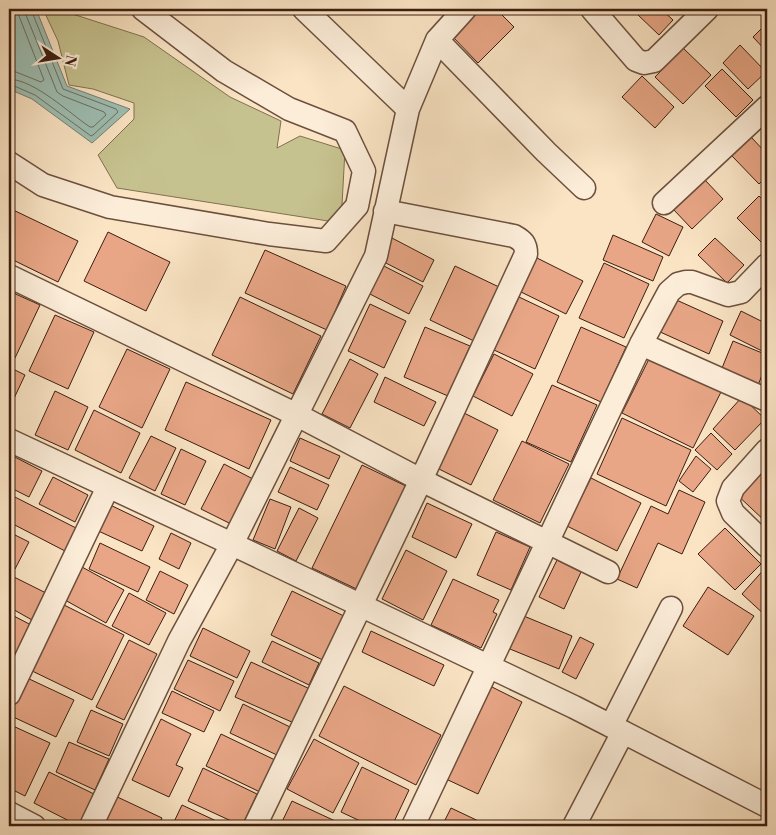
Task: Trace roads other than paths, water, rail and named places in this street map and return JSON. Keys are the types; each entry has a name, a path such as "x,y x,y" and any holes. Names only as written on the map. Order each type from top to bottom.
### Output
{"street":[{"path":"9,163 43,185 110,207 269,234 316,240 326,241 357,206 364,171 345,131 288,109 224,71 143,9"},
{"path":"304,9 408,109"},
{"path":"91,826 179,641 232,544 376,256 408,109 437,40 465,9"},
{"path":"592,9 636,60 644,63 654,61 706,9"},
{"path":"437,40 546,152 584,188"},
{"path":"664,203 767,107"},
{"path":"255,826 421,480 526,254 526,247 522,241 514,236 385,211"},
{"path":"413,826 641,344 669,292 678,284 692,282 728,295 741,292 767,265"},
{"path":"9,276 297,415 421,480 608,572"},
{"path":"641,344 767,400"},
{"path":"9,440 489,667 617,729 767,806"},
{"path":"767,450 733,488 728,501 733,513 767,546"},
{"path":"9,694 14,667 108,487"},
{"path":"574,826 671,608"},
{"path":"9,813 34,826"}],"water":[{"path":"9,9 36,9 67,86 130,109 92,143 32,99 9,89"}]}
